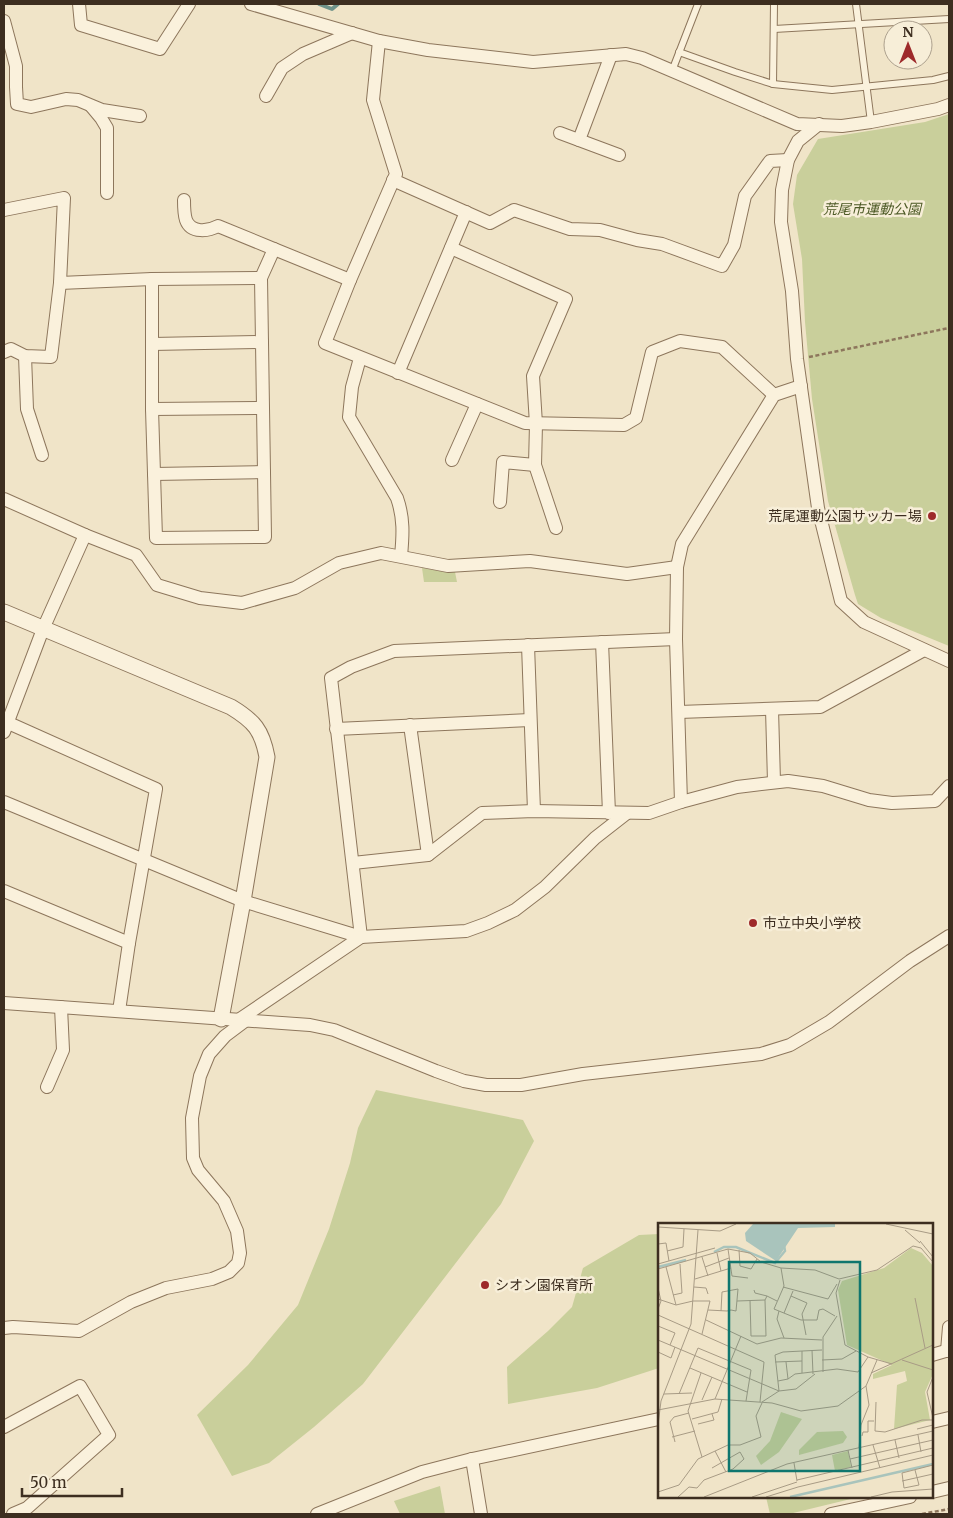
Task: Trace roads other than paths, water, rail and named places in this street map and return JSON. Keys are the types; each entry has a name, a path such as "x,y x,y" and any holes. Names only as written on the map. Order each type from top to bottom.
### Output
{"street":[{"path":"79,4 81,25 160,49 189,4"},
{"path":"251,4 379,41 428,50 533,62 626,54 642,58 798,124 842,126 949,106"},
{"path":"4,21 7,46 16,66 17,104 31,107 66,99 78,100 102,110 140,116"},
{"path":"266,96 282,68 303,54 352,33"},
{"path":"379,41 373,100 396,174 325,343 525,424 624,424 636,418 652,352 680,341 722,347 774,395"},
{"path":"579,140 611,55"},
{"path":"90,105 107,128 107,193"},
{"path":"819,124 798,141 788,160 782,190 781,222 792,291 797,360 818,508 842,601 864,622 949,661"},
{"path":"560,133 619,155"},
{"path":"393,180 490,223 514,210 570,229 600,230 637,240 662,244 722,266 734,245 745,196 770,161 788,160"},
{"path":"4,210 64,198 60,283 50,357 25,356 11,350 4,352"},
{"path":"184,200 186,221 191,227 211,230 218,226 350,280"},
{"path":"398,373 466,212"},
{"path":"451,248 566,299 533,376 536,424 535,465 556,528"},
{"path":"152,279 152,409 156,538 265,536 261,278 274,249"},
{"path":"60,283 152,279 261,278"},
{"path":"152,344 262,342"},
{"path":"25,356 27,410 42,454"},
{"path":"360,358 352,388 349,418 397,498 402,511 401,556"},
{"path":"681,802 676,639 677,567 682,544 774,395 801,386"},
{"path":"452,460 477,404"},
{"path":"152,409 262,408"},
{"path":"500,502 503,462 535,465"},
{"path":"154,474 264,472"},
{"path":"4,499 85,535 136,555 157,585 200,598 242,603 295,588 339,563 381,553 448,566 530,561 627,574 677,567"},
{"path":"85,535 43,629 5,725 156,789 119,1011"},
{"path":"4,612 231,707 254,724 263,739 267,757 221,1019"},
{"path":"361,937 331,678 351,667 394,651 676,639"},
{"path":"602,642 609,813"},
{"path":"528,645 534,811"},
{"path":"679,712 820,707 924,650"},
{"path":"772,709 774,782"},
{"path":"336,729 530,720"},
{"path":"410,725 428,855"},
{"path":"353,863 428,855 482,813 534,811 649,813 737,787 788,781 822,786 869,800 892,803 935,801 949,786"},
{"path":"4,802 243,901 361,937 466,931 488,923 515,910 545,887 594,838 626,813"},
{"path":"4,891 129,943"},
{"path":"4,1003 310,1025 334,1030 464,1081 486,1085 521,1085 584,1074 761,1054 790,1045 828,1022 910,961 949,936"},
{"path":"4,1328 79,1331 131,1302 166,1288 212,1279 230,1272 238,1263 240,1253 237,1231 224,1201 198,1170 193,1158 192,1118 200,1076 209,1054 241,1021 361,937"},
{"path":"47,1087 63,1050 61,1007"},
{"path":"933,1354 948,1351 949,1327"},
{"path":"4,1427 80,1386 109,1435 27,1508 13,1514"},
{"path":"933,1422 949,1418"},
{"path":"317,1514 422,1472 472,1459 658,1419"},
{"path":"472,1459 481,1514"},
{"path":"933,1492 949,1488"},
{"path":"831,1514 893,1499"}],"lane":[{"path":"672,71 698,4"},
{"path":"773,84 774,4"},
{"path":"856,4 868,86 871,122"},
{"path":"774,29 949,20"},
{"path":"679,52 773,84 832,90 933,80 949,76"}],"waterway":[{"path":"319,4 332,9 338,4"}],"place":[{"name":"荒尾運動公園サッカー場","path":"932,516"},
{"name":"市立中央小学校","path":"753,923"},
{"name":"シオン園保育所","path":"485,1285"}],"park label":[{"name":"荒尾市運動公園","path":"872,209"}]}
